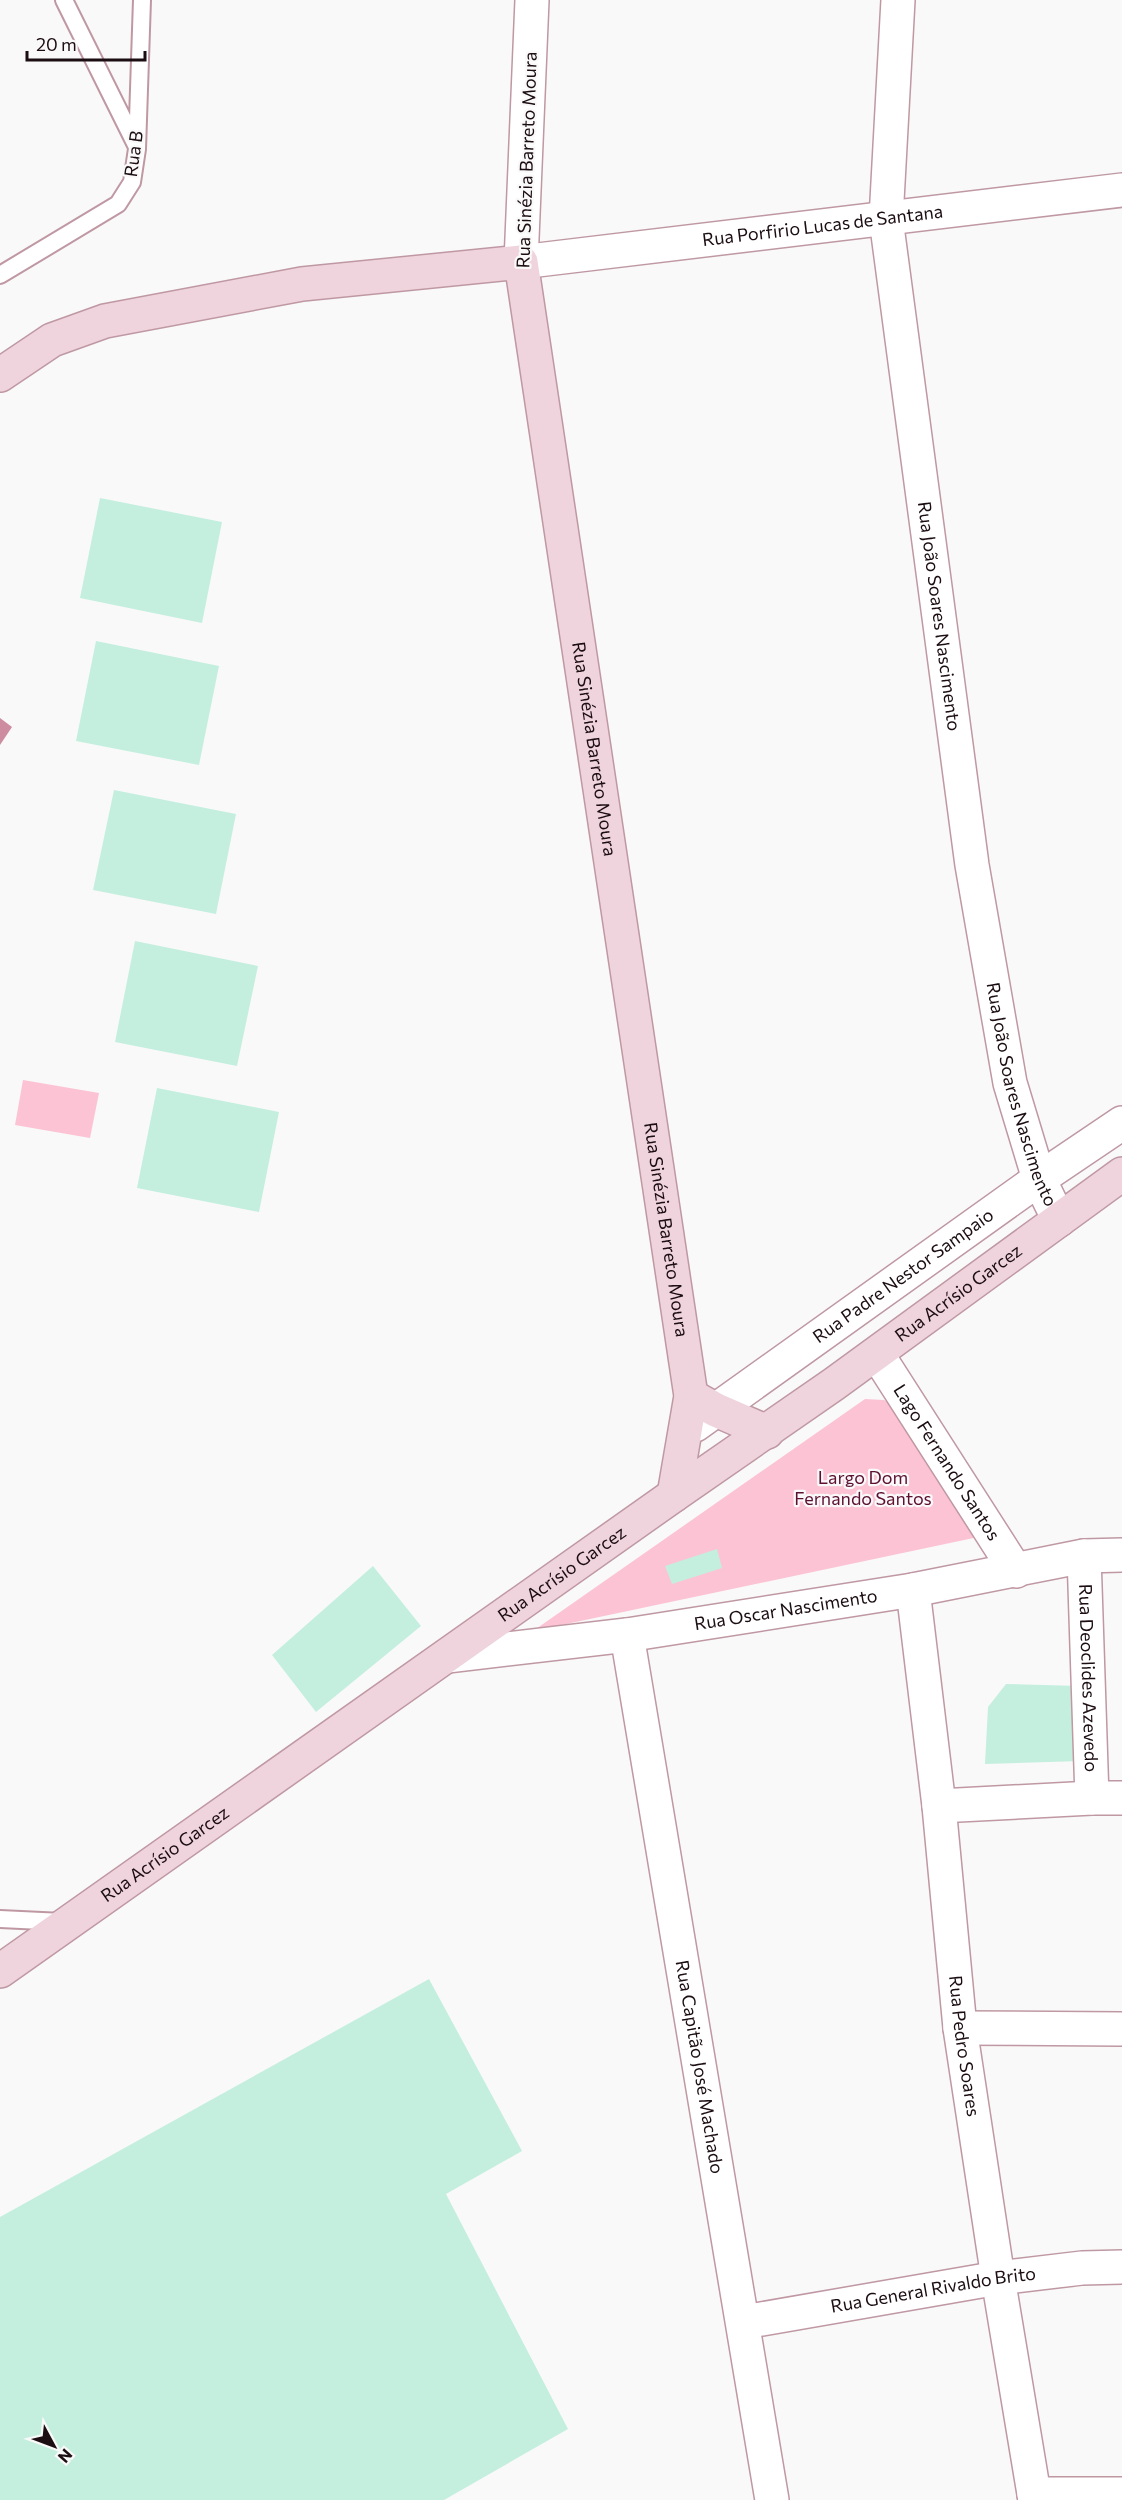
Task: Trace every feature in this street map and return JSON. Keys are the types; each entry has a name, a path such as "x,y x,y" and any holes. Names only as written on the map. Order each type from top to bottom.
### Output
{"street":[{"name":"Rua Sinézia Barreto Moura","path":"531,0 521,262 703,1403 686,1431 674,1495"},
{"name":"Rua João Soares Nascimento","path":"898,0 886,219 972,865 1010,1083 1039,1179 1059,1220"},
{"name":"Rua Porfirio Lucas de Santana","path":"521,262 1122,190"},
{"path":"0,375 52,340 105,321 302,284 521,262"},
{"name":"Rua Padre Nestor Sampaio","path":"703,1403 1122,1123"},
{"name":"Rua Acrísio Garcez","path":"0,1971 877,1354 1122,1174"},
{"name":"Lago Fernando Santos","path":"877,1354 1016,1571"},
{"path":"703,1403 767,1432"},
{"path":"1084,1557 1122,1533"},
{"name":"Rua Oscar Nascimento","path":"447,1656 627,1635 913,1590 1084,1557 1122,1555"},
{"name":"Rua Deoclides Azevedo","path":"1084,1557 1107,1798"},
{"name":"Rua Pedro Soares","path":"913,1590 939,1806 960,2028 998,2278 1035,2497"},
{"name":"Rua Capitão José Machado","path":"627,1635 744,2322 772,2500"},
{"path":"939,1806 1107,1798"},
{"path":"960,2028 1122,2029"},
{"name":"Rua General Rivaldo Brito","path":"744,2322 998,2278 1082,2268 1122,2267"},
{"path":"1035,2497 1122,2494"}],"lane":[{"path":"64,0 137,149"},
{"name":"Rua B","path":"0,275 118,204 132,182 137,149 142,0"},
{"path":"0,1919 69,1923"}],"green space":[{"path":"23,1080 99,1093 90,1138 15,1125"},
{"name":"Largo Dom Fernando Santos","path":"865,1399 884,1400 890,1404 983,1536 533,1631"}],"shaded area":[{"path":"0,718 12,727 0,745"}],"building":[{"path":"100,498 222,522 202,623 80,598"},
{"path":"96,641 219,666 199,765 76,741"},
{"path":"114,790 236,814 216,914 93,890"},
{"path":"135,941 258,966 237,1066 115,1042"},
{"path":"157,1088 279,1112 259,1212 137,1188"},
{"path":"717,1549 722,1568 672,1584 665,1566"},
{"path":"373,1566 421,1626 316,1712 272,1655"},
{"path":"1006,1684 1080,1686 1081,1761 985,1764 988,1707"},
{"path":"429,1979 522,2151 446,2194 568,2429 444,2500 0,2500 0,2217"}]}
